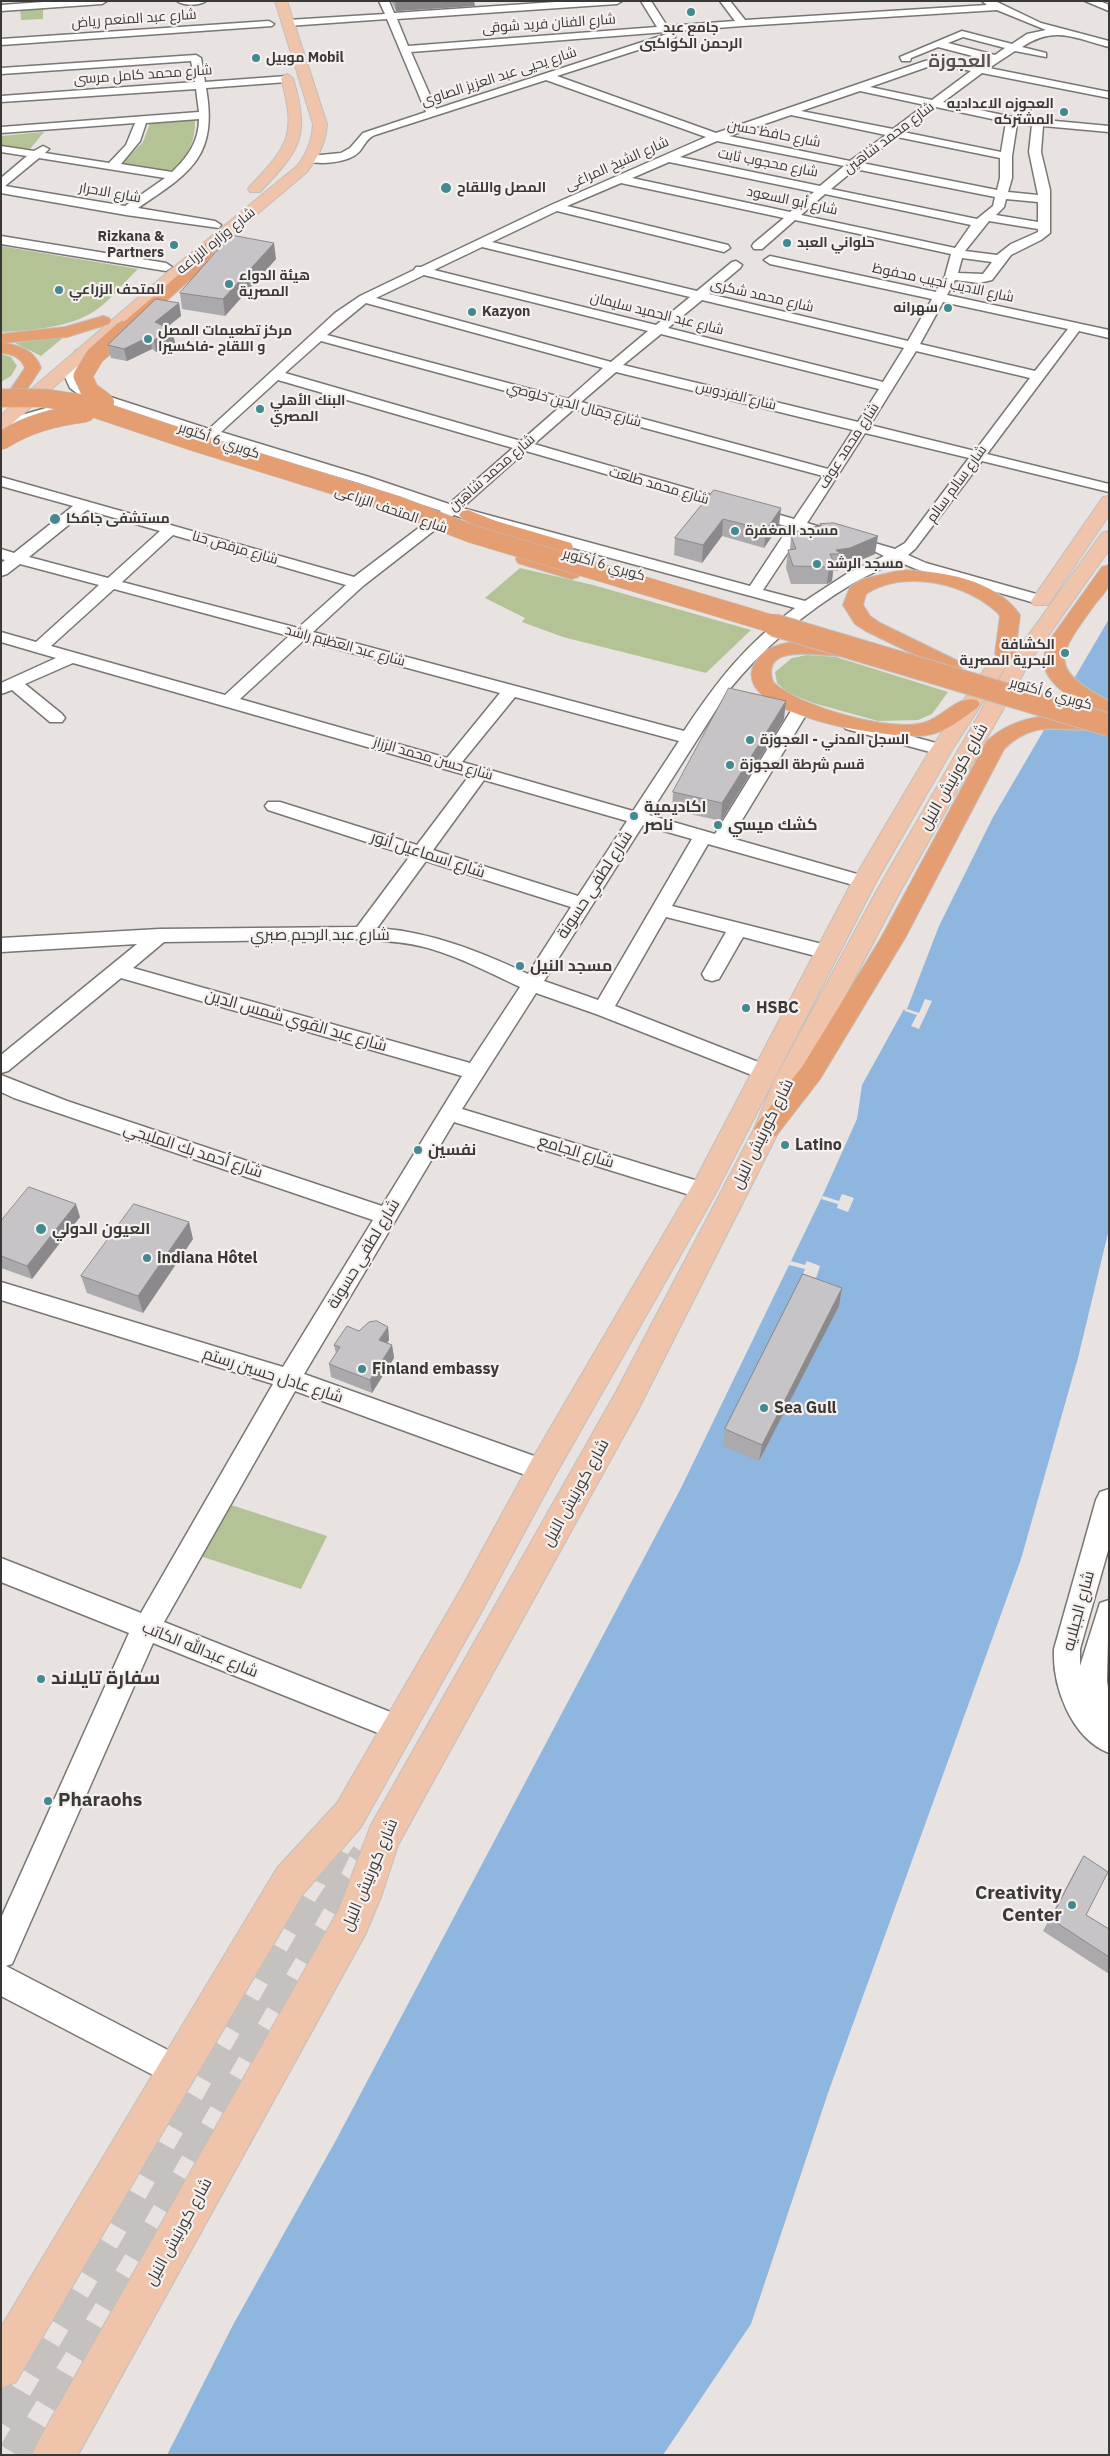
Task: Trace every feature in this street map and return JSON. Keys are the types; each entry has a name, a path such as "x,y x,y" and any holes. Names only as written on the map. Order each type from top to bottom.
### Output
{"highway":[{"path":"108,411 90,391 83,376 86,366 93,357 196,267 211,246"},
{"path":"1,339 67,332 103,321"},
{"path":"1,348 20,352 31,359 33,368 4,398"},
{"path":"4,398 61,400 108,411"},
{"path":"1,441 15,431 52,418 108,411"},
{"name":"كوبري 6 أكتوبر","path":"108,411 197,443 397,505 472,534 878,654 950,671 1107,717"},
{"name":"كوبري 6 أكتوبر","path":"108,411 404,500 488,532 913,654 950,671"},
{"path":"459,512 489,525 856,631 913,654"},
{"path":"433,524 462,539 571,573 776,632 851,651 878,654"},
{"path":"1107,717 1069,686 1053,670 1051,661 1059,641 1109,571"},
{"path":"950,671 873,627 856,613 853,598 864,585 884,577 910,576 951,582 970,588 1000,604 1010,615 1005,654"},
{"path":"950,671 894,666 833,649 814,646 797,647 770,657 763,666 761,676 765,686 774,695 794,706 848,722 914,732 929,729 970,704"},
{"path":"768,1129 811,1073 893,938 995,746 1006,734 1020,727 1037,723 1107,717"}],"main road":[{"path":"269,24 288,23 281,1"},
{"path":"265,8 274,40"},
{"name":"شارع وزاره الزراعه","path":"1,424 173,274 211,246 306,164 319,139 320,124 288,23"},
{"path":"281,64 287,78"},
{"name":"شارع وزاره الزراعه","path":"4,398 103,321 215,225 271,173 288,151 298,125 287,78"},
{"path":"288,151 306,164"},
{"path":"271,173 306,164"},
{"name":"شارع كورنيش النيل","path":"1,2367 290,1881 349,1815 542,1470 703,1192 864,882 970,704 1109,500"},
{"name":"شارع كورنيش النيل","path":"54,2455 352,1922 363,1898 383,1837 627,1402 768,1129 787,1081 888,892 1021,659 1109,537"}],"street":[{"path":"182,1 201,1"},
{"path":"384,1 432,112"},
{"path":"288,23 617,1"},
{"path":"646,1 663,28"},
{"path":"725,1 742,23"},
{"path":"1091,2 1096,1"},
{"path":"1091,2 1109,8"},
{"path":"1,8 97,4"},
{"path":"992,4 1022,19 1056,31 1109,44"},
{"name":"شارع الفنان فريد شوقى","path":"405,49 992,4"},
{"path":"1013,26 1014,23 1022,19"},
{"name":"شارع عبد المنعم رياض","path":"1,42 51,67 98,31 269,24"},
{"name":"شارع يحيى عبد العزيز الصاوى","path":"306,164 344,155 354,150 357,143 364,136 432,112 703,26"},
{"name":"شارع محمد شاهين","path":"758,246 852,165 979,70 1015,47 1027,34 1056,31"},
{"path":"944,49 960,35 966,35 1042,55 1000,75"},
{"path":"924,64 905,58 928,48 944,49 997,59"},
{"path":"944,49 968,48 980,55 997,59"},
{"path":"944,49 979,70 1109,95"},
{"name":"شارع الشيخ المراغى","path":"210,435 340,316 364,299 420,270 716,137 924,64 944,49"},
{"path":"1,71 196,58 204,115 205,129 202,140 187,163 174,176 126,211"},
{"path":"1,184 37,155 49,141 54,118 51,67"},
{"name":"شارع محمد كامل مرسى","path":"1,99 51,67 199,85 287,78"},
{"name":"شارع حافظ حسن","path":"546,76 716,137 1002,195 1044,199"},
{"path":"860,88 1012,120 1109,129"},
{"path":"790,112 1006,156"},
{"path":"1,130 54,118 141,120 204,115"},
{"path":"111,167 131,149 141,120"},
{"path":"957,253 982,220 998,207 1006,178 1006,156 1012,120"},
{"path":"951,276 988,278 1001,259 1014,247 1044,233 1044,199 1035,152 1038,123"},
{"path":"1096,139 1109,129"},
{"path":"1,149 174,176"},
{"name":"شارع محجوب ثابت","path":"668,158 982,220 1045,227"},
{"name":"شارع أبو السعود","path":"620,179 957,253 981,251 1001,259"},
{"name":"شارع الاحرار","path":"1,189 215,225"},
{"path":"555,208 734,246 758,246 772,254 761,264"},
{"path":"1,240 166,266"},
{"name":"شارع محمد شكرى","path":"480,243 1038,376"},
{"path":"734,246 720,252 722,260 736,265"},
{"path":"966,278 981,251"},
{"name":"شارع محمد عوف","path":"754,592 862,427 912,346 951,276 957,253"},
{"name":"شارع الاديب نجيب محفوظ","path":"736,265 761,264 939,297 1109,334"},
{"name":"شارع محمد شاهين","path":"228,701 357,583 433,524 459,512 521,447 613,367 736,265"},
{"name":"شارع عبد الحميد سليمان","path":"420,270 887,387"},
{"name":"شارع الفردوس","path":"364,299 613,367 1109,488"},
{"name":"شارع سالم سالم","path":"808,607 848,580 897,556 921,533 1076,327"},
{"name":"شارع جمال الدين خلوصي","path":"318,336 831,474"},
{"name":"شارع المتحف الزراعى","path":"81,354 71,372 72,380 77,388 87,394 210,435 364,480 459,512 808,607"},
{"name":"شارع محمد طلعت","path":"276,375 521,447 879,548 921,566 1041,600"},
{"path":"108,411 118,412 132,409"},
{"name":"شارع المتحف الزراعى","path":"1,424 46,412 108,411 165,438 386,507 433,524 779,629"},
{"name":"شارع مرقص حنا","path":"1,481 357,583"},
{"path":"1,571 85,504"},
{"path":"39,648 171,529"},
{"name":"شارع عبد العظيم راشد","path":"1,554 689,738"},
{"name":"شارع لطفي حسونة","path":"1,1953 137,1645 289,1380 387,1216 449,1113 689,738 730,690 742,661 808,607"},
{"name":"شارع حسن محمد الرزاز","path":"1,637 864,882"},
{"path":"7,687 72,657"},
{"path":"7,687 56,718"},
{"path":"451,765 512,690"},
{"path":"756,698 794,706 941,750"},
{"path":"603,1009 661,909 711,838 794,706"},
{"path":"362,932 419,852 480,773"},
{"name":"شارع اسماعيل أنور","path":"274,806 582,904"},
{"path":"661,909 827,952"},
{"path":"712,974 737,929"},
{"name":"شارع عبد الرحيم صبري","path":"1,944 159,936 362,932 401,936 431,942 478,960 531,984 603,1009 764,1072"},
{"path":"1,1066 159,936"},
{"name":"شارع عبد القوي شمس الدين","path":"118,970 475,1072"},
{"name":"شارع أحمد بك المليجي","path":"1,1083 21,1093 59,1107 387,1216"},
{"name":"شارع الجامع","path":"449,1113 703,1192"},
{"name":"شارع عادل حسين رستم","path":"1,1290 289,1380 542,1470"},
{"name":"شارع الجبلايه","path":"1109,1500 1067,1649 1066,1665 1068,1681 1074,1699 1091,1722 1109,1740"},
{"name":"شارع عبدالله الكاتب","path":"1,1570 398,1728"},
{"name":"شارع الجبلايه","path":"1109,1612 1092,1673 1092,1687 1096,1703 1109,1721"},
{"path":"1,1980 178,2072"}],"green space":[{"path":"43,6 43,19 21,20 20,8"},
{"path":"195,119 194,135 186,156 171,173 120,165 143,142 150,123"},
{"path":"44,132 30,149 1,146 1,136"},
{"name":"المتحف الزراعي","path":"1,246 138,269 107,301 86,316 50,327 1,332"},
{"path":"64,337 41,356 15,343"},
{"path":"1,354 11,357 17,366 11,376 1,382"},
{"path":"520,568 593,585 751,630 706,673 563,637 522,622 525,618 485,598"},
{"path":"807,655 836,657 948,692 932,714 918,720 878,721 813,703 787,692 777,683 775,672 792,658"},
{"path":"228,1504 327,1536 301,1589 200,1556"}],"water":[{"path":"1109,619 1109,1229 1078,1358 1021,1559 828,2093 751,2324 663,2455 167,2455 233,2325 335,2142 681,1488 821,1199 857,1119 862,1085 904,1009 905,1011 907,1009 939,926 993,817"}],"pier":[{"path":"925,999 932,1001 919,1029 911,1026 917,1015 905,1011 907,1009 919,1013"},
{"path":"842,1194 854,1198 848,1212 837,1208 838,1204 821,1199 823,1196 839,1201"},
{"path":"791,1261 805,1265 807,1261 820,1266 816,1278 803,1274 805,1269 789,1265"}],"building":[{"path":"231,235 274,243 223,299 180,293"},
{"path":"156,299 179,303 155,322 172,330 154,340 150,336 124,349 108,345"},
{"path":"714,490 781,508 766,530 723,519 703,545 675,538"},
{"path":"834,523 878,536 850,548 836,550 841,554 830,554 834,563 829,567 793,566 788,550 796,549 791,536 795,531 814,531 812,527 822,526 820,524"},
{"name":"قسم شرطة العجوزة","path":"729,688 786,701 722,803 673,792"},
{"name":"العيون الدولي","path":"29,1187 76,1204 27,1266 1,1256 1,1221"},
{"name":"indiana Hôtel","path":"134,1204 189,1222 138,1296 81,1276"},
{"name":"Sea Gull","path":"803,1274 842,1288 762,1445 725,1429"},
{"name":"Finland embassy","path":"377,1321 388,1327 379,1340 392,1345 370,1380 329,1364 340,1347 334,1345 347,1326 359,1331 369,1322"},
{"name":"Creativity Center","path":"1084,1856 1108,1872 1086,1915 1109,1929 1109,1957 1051,1919"}],"tunnel":[{"path":"1,2423 117,2231 311,1893 336,1841"},
{"path":"17,2455 141,2245 334,1907 369,1857"}],"place":[{"name":"جامع عبد الرحمن الكواكبى","path":"691,12"},
{"name":"موبيل Mobil","path":"256,58"},
{"name":"العجوزه الاعداديه المشتركه","path":"1064,112"},
{"name":"المصل واللقاح","path":"446,188"},
{"name":"حلواني العبد","path":"787,243"},
{"name":"Rizkana & Partners","path":"174,245"},
{"name":"هيئة الدواء المصرية","path":"229,284"},
{"name":"المتحف الزراعي","path":"59,290"},
{"name":"سهرانه","path":"948,308"},
{"name":"Kazyon","path":"472,312"},
{"name":"مركز تطعيمات المصل و اللقاح -فاكسيرا","path":"148,339"},
{"name":"البنك الأهلي المصري","path":"260,409"},
{"name":"مستشفى جامكا","path":"55,519"},
{"name":"مسجد المغفرة","path":"735,531"},
{"name":"مسجد الرشد","path":"817,564"},
{"name":"الكشافة البحرية المصرية","path":"1065,653"},
{"name":"السجل المدني - العجوزة","path":"750,740"},
{"name":"قسم شرطة العجوزة","path":"730,765"},
{"name":"اكاديمية ناصر","path":"634,816"},
{"name":"كشك ميسي","path":"718,825"},
{"name":"مسجد النيل","path":"520,966"},
{"name":"HSBC","path":"746,1008"},
{"name":"Latino","path":"785,1145"},
{"name":"نفسين","path":"418,1150"},
{"name":"العيون الدولي","path":"41,1229"},
{"name":"indiana Hôtel","path":"147,1258"},
{"name":"Finland embassy","path":"362,1369"},
{"name":"Sea Gull","path":"764,1408"},
{"name":"سفارة تايلاند","path":"41,1679"},
{"name":"Pharaohs","path":"48,1801"},
{"name":"Creativity Center","path":"1072,1905"}],"district":[{"name":"العجوزة","path":"960,62"}]}
